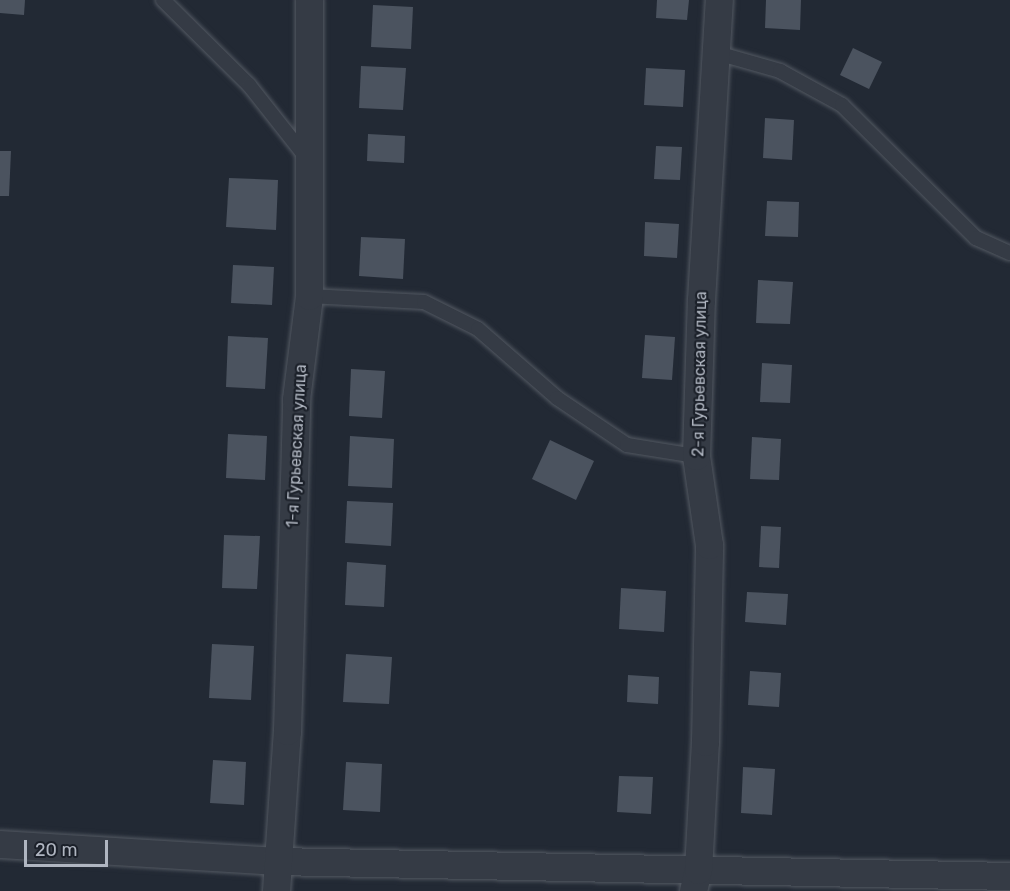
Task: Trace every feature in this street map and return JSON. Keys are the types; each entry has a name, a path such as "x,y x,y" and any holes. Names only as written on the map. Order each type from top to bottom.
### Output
{"street":[{"name":"1-я Гурьевская улица","path":"276,891 276,861 287,731 296,399 309,296 309,0"},
{"name":"2-я Гурьевская улица","path":"696,880 705,742 709,545 696,456 700,300 719,0"},
{"path":"0,843 276,861 696,880 1010,876"}],"lane":[{"path":"163,0 249,85 309,159"},
{"path":"717,53 780,71 842,105 976,238 1010,253"},
{"path":"309,296 424,303 478,328 556,398 627,445 696,456"}],"building":[{"path":"0,0 25,0 24,15 0,13"},
{"path":"657,0 689,0 687,20 656,18"},
{"path":"766,0 801,0 800,30 765,28"},
{"path":"373,5 413,7 411,49 371,47"},
{"path":"853,48 882,62 869,89 840,75"},
{"path":"361,66 406,68 403,110 359,108"},
{"path":"646,68 685,70 683,107 644,105"},
{"path":"765,118 794,120 792,160 763,158"},
{"path":"368,134 405,136 404,163 367,161"},
{"path":"656,146 682,147 680,180 654,179"},
{"path":"0,151 11,151 9,196 0,196"},
{"path":"229,178 278,180 276,230 226,227"},
{"path":"767,201 799,202 798,237 765,236"},
{"path":"645,222 679,224 677,258 644,256"},
{"path":"361,237 405,239 403,279 359,276"},
{"path":"233,265 274,267 272,305 231,303"},
{"path":"758,280 793,282 790,324 756,323"},
{"path":"645,335 675,337 672,380 642,378"},
{"path":"228,336 268,338 265,389 226,387"},
{"path":"762,363 792,365 790,403 760,402"},
{"path":"351,369 385,371 382,418 349,416"},
{"path":"228,434 267,436 265,480 226,478"},
{"path":"350,436 394,439 392,488 348,486"},
{"path":"752,437 781,439 779,480 750,479"},
{"path":"550,440 594,461 576,500 532,479"},
{"path":"347,501 393,503 391,546 345,543"},
{"path":"761,526 781,527 779,568 759,567"},
{"path":"224,535 260,536 257,589 222,588"},
{"path":"347,562 386,565 384,607 345,605"},
{"path":"621,588 666,591 664,632 619,629"},
{"path":"747,592 788,594 786,625 745,622"},
{"path":"212,644 254,646 251,700 209,698"},
{"path":"346,654 392,657 389,704 343,702"},
{"path":"750,671 781,673 779,707 748,705"},
{"path":"628,675 659,677 658,704 627,702"},
{"path":"213,760 246,762 244,805 210,803"},
{"path":"346,762 382,764 380,812 343,810"},
{"path":"743,767 775,769 772,815 741,813"},
{"path":"619,776 653,777 651,814 617,812"}]}
